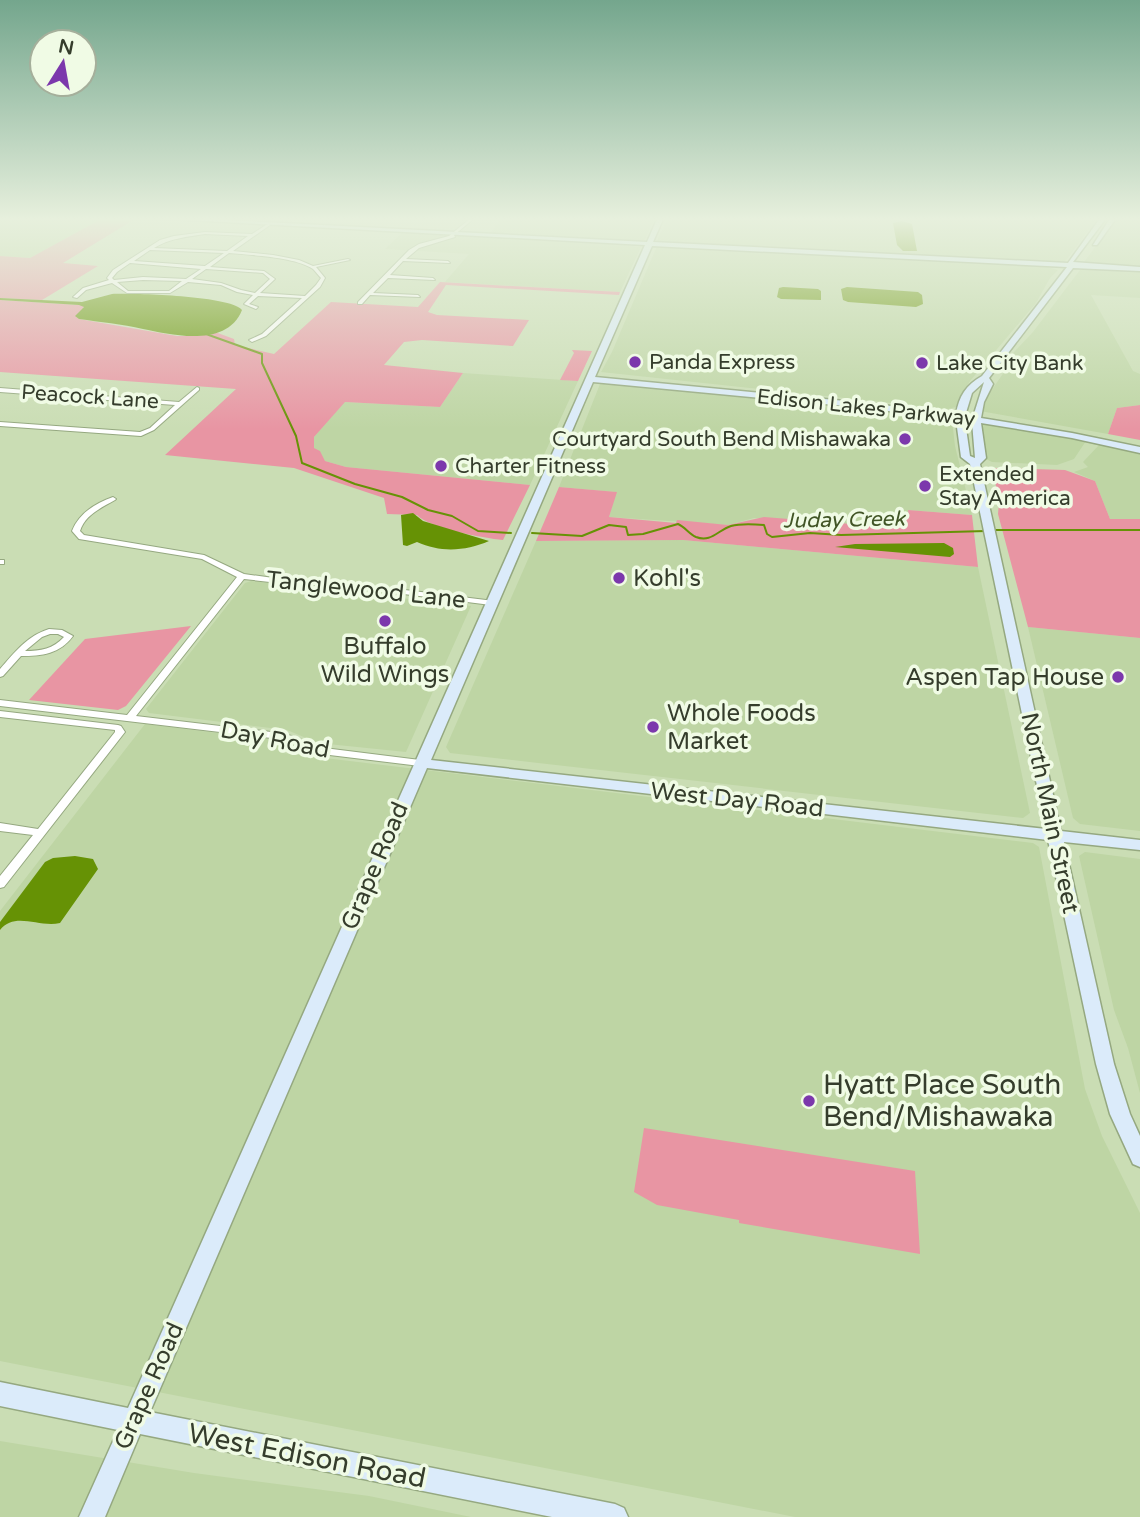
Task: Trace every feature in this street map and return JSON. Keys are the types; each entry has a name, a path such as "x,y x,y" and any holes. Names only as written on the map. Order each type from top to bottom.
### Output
{"main road":[{"name":"Grape Road","path":"92,1517 630,288"},
{"name":"North Main Street","path":"1054,288 985,378 975,382 970,389 960,415 959,429 966,457 975,463 1105,1064 1120,1114 1140,1158"},
{"name":"Edison Lakes Parkway","path":"591,377 960,415 1140,443"},
{"name":"North Main Street","path":"975,463 981,458 976,417 989,384 985,378"},
{"name":"Edison Lakes Parkway","path":"976,417 1140,450"},
{"name":"West Day Road","path":"420,764 1140,845"},
{"name":"West Edison Road","path":"0,1394 615,1517"}],"street":[{"path":"75,298 90,288"},
{"path":"120,288 155,294 170,292 177,288"},
{"path":"228,288 257,295 305,297"},
{"path":"256,308 246,304 265,288"},
{"path":"251,340 264,335 314,288"},
{"path":"360,303 375,288"},
{"path":"369,294 418,296"},
{"path":"0,424 139,434 152,429 197,389"},
{"name":"Peacock Lane","path":"0,390 180,404"},
{"name":"Tanglewood Lane","path":"113,499 95,507 78,524 76,531 82,537 204,557 242,576 288,582 340,584 491,603"},
{"name":"Tanglewood Lane","path":"130,718 242,576"},
{"path":"0,674 32,638 65,633 69,636 62,645 48,652 20,653"},
{"name":"Day Road","path":"0,702 279,736 296,740 305,749 420,764"},
{"path":"0,714 119,730 118,735 1,881"},
{"path":"0,827 40,832"}],"shaded area":[{"path":"0,288 62,288 42,300 0,298"},
{"path":"435,288 444,288 428,312 437,315 529,320 513,346 422,340 404,342 384,365 463,373 440,407 345,402 314,437 314,448 320,451 325,461 346,467 530,485 503,540 444,528 417,515 387,514 384,498 294,468 165,455 236,389 0,372 0,300 79,305 84,306 79,319 177,336 198,336 215,332 234,339 235,345 274,354 331,302 418,307"},
{"path":"494,288 620,292 619,295"},
{"path":"546,288 622,288 620,292"},
{"path":"639,288 1045,288 1036,303 970,381 956,407 948,409 601,372"},
{"path":"779,288 818,289 821,291 821,300 781,299 777,297"},
{"path":"1067,288 1140,288 1140,298 1091,295 1133,371 1140,374 1140,405 1117,408 1108,434 980,411 1009,365 1007,362"},
{"path":"841,289 918,292 922,295 923,304 916,307 848,302 843,300"},
{"path":"112,294 160,295 220,301 242,310 235,322 224,330 212,334 183,336 79,319 75,316 84,307 79,305 0,300 82,302"},
{"path":"572,350 592,351 578,381 560,380 574,353"},
{"path":"463,373 578,381 530,485 346,467 325,461 314,448 314,437 344,402 440,407"},
{"path":"604,382 952,420 955,446 972,515 908,510 909,517 903,521 852,524 754,518 728,525 609,517 616,492 559,487 600,384"},
{"path":"1140,405 1140,440 1108,434 1117,408"},
{"path":"982,423 1086,441 1074,459 1057,465 992,462 986,459 979,427"},
{"path":"1100,444 1140,451 1140,519 1110,519 1095,481 1074,472 1088,467 1083,462"},
{"path":"993,470 1065,470 1095,481 1110,519 1140,519 1140,638 1028,627 998,514 999,503"},
{"path":"559,487 617,492 609,517 676,523 677,520 728,525 764,517 852,524 903,521 909,518 908,510 972,515 978,567 683,540 536,541"},
{"path":"413,513 423,521 489,541 453,549 435,548 417,542 403,545 401,515"},
{"path":"683,540 978,567 1030,813 1023,818 450,753 446,747 536,541"},
{"path":"944,543 953,548 954,554 950,557 835,547 855,544"},
{"path":"251,581 471,606 406,752 318,743 287,730 149,713 146,709 245,583"},
{"path":"191,626 126,706 118,710 29,700 85,639"},
{"path":"1028,627 1140,638 1140,831 1080,824 1073,818"},
{"path":"145,724 282,741 283,753 1033,843 1039,847 1085,1089 1102,1136 1140,1213 1140,1517 795,1517 0,1361 0,911"},
{"path":"1085,852 1140,859 1140,1093 1114,1010 1079,856"},
{"path":"75,856 93,859 98,869 60,923 20,921 6,924 0,930 0,922 45,862 53,858"},
{"path":"644,1128 915,1171 920,1254 739,1223 739,1220 657,1205 634,1192"},
{"path":"0,1441 194,1473 369,1496 471,1517 0,1517"}],"waterway":[{"name":"Juday Creek","path":"206,334 262,354 262,363 296,436 302,463 355,484 402,497 428,510 452,516 478,531 511,533"},
{"name":"Juday Creek","path":"532,533 582,536 609,525 626,527 628,535 643,534 678,524 701,538 743,524 764,525 767,534 772,537 810,533 841,535 986,531"},
{"name":"Juday Creek","path":"993,530 1140,530"}],"place":[{"name":"Panda Express","path":"635,362"},
{"name":"Lake City Bank","path":"922,363"},
{"name":"Courtyard South Bend Mishawaka","path":"905,439"},
{"name":"Charter Fitness","path":"441,466"},
{"name":"Extended Stay America","path":"925,486"},
{"name":"Kohl's","path":"619,578"},
{"name":"Buffalo Wild Wings","path":"385,621"},
{"name":"Aspen Tap House","path":"1118,677"},
{"name":"Whole Foods Market","path":"653,727"},
{"name":"Hyatt Place South Bend/Mishawaka","path":"809,1101"}]}
